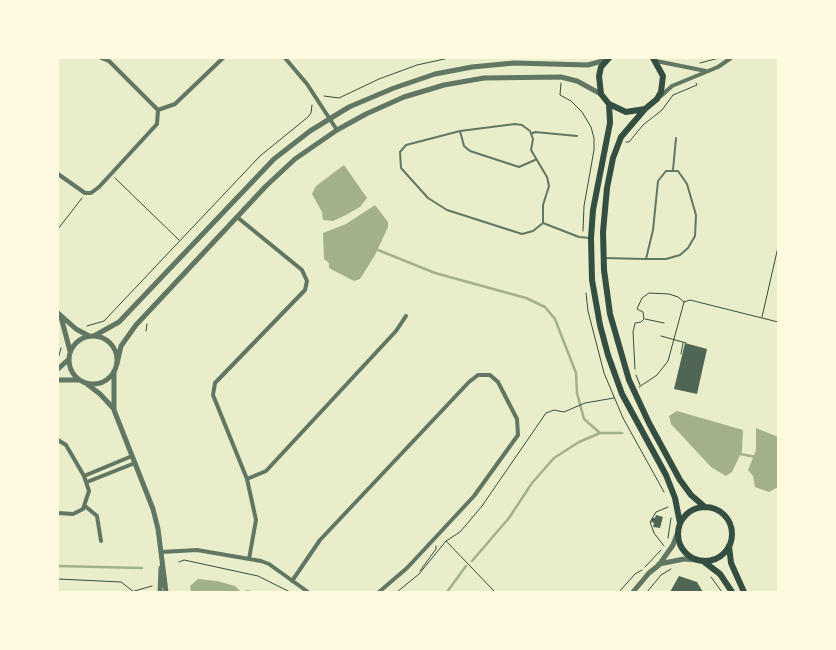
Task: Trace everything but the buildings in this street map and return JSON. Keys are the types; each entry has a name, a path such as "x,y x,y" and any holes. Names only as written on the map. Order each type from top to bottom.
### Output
{"main road":[{"path":"608,59 599,76 601,94 608,104 610,123 593,210 591,238 592,280 600,324 608,355 630,410 666,475 675,498 680,523 678,532 683,550 720,574 732,592"},
{"path":"655,59 663,76 661,92 657,99 645,109 621,137 613,158 603,232 610,314 615,338 633,390 680,480 705,507 722,512 728,519 732,537 729,546 731,563 744,592"},
{"path":"608,104 626,112 645,109"},
{"path":"680,523 690,511 705,507"},
{"path":"701,560 718,557 729,546"}],"street":[{"path":"58,174 85,192 91,193 157,124 158,110 109,61 101,58"},
{"path":"158,110 175,104 223,58"},
{"path":"285,58 307,84 337,130"},
{"path":"657,99 672,86 718,67 731,58"},
{"path":"58,369 68,359 70,351 75,344 119,322 274,158 330,119 367,99 436,74 513,60 588,64 608,59"},
{"path":"655,59 706,71"},
{"path":"114,410 114,372 121,346 136,325 295,159 337,130 366,114 404,97 444,85 484,78 562,77 577,81 601,94"},
{"path":"238,217 302,270 307,281 305,290 215,383 214,394 247,479 256,520 249,559"},
{"path":"59,315 92,336 109,342 114,348 117,364"},
{"path":"59,315 70,351"},
{"path":"247,479 266,471 396,331 406,316"},
{"path":"68,359 73,375 100,394 114,410 153,510 166,592"},
{"path":"86,384 103,383 114,372"},
{"path":"292,581 320,540 469,382 478,375 490,375 498,382 517,420 518,435 474,496 431,539 407,568 379,592"},
{"path":"58,380 79,380"},
{"path":"58,440 66,445 84,476 89,491 83,509 73,514 58,513"},
{"path":"84,476 132,456"},
{"path":"87,482 135,463"},
{"path":"85,506 97,516 101,542"},
{"path":"633,592 659,564 678,532"},
{"path":"161,552 198,550 268,564 308,592"},
{"path":"158,592 161,552"},
{"path":"659,564 676,560 701,560"}],"lane":[{"path":"515,124 522,125 531,134 533,140 531,150 535,160 547,177 549,186 543,205 543,223 533,231 522,234 447,210 428,198 401,168 400,152 406,146 460,131 515,124"},
{"path":"460,131 464,146 470,151 519,167 535,160"},
{"path":"531,134 535,132 576,136"},
{"path":"673,170 676,138"},
{"path":"604,258 646,259 666,259 680,255 688,248 695,236 696,215 683,177 678,171 673,170 662,174 658,181 654,230 646,259"},
{"path":"543,223 579,237 591,238"}],"path":[{"path":"697,63 719,58"},
{"path":"111,174 179,241"},
{"path":"58,229 85,192"},
{"path":"762,317 778,247"},
{"path":"644,318 642,312 637,309 646,294 674,295 684,302"},
{"path":"684,302 690,300 778,322"},
{"path":"644,318 639,324 635,323 632,338 636,361 634,371 640,387 657,375 668,361 684,302"},
{"path":"644,318 664,323"},
{"path":"661,336 686,344"},
{"path":"58,359 61,342"},
{"path":"681,354 683,342"},
{"path":"397,592 419,574 446,541 460,532 482,506 540,425 546,413 554,410 564,412 585,403 614,397"},
{"path":"667,548 658,540 650,522 656,512 669,507"},
{"path":"419,574 436,549 436,544 431,539"},
{"path":"446,541 495,592"},
{"path":"647,592 661,575 679,567 676,560"},
{"path":"178,562 191,561 258,576 290,592"},
{"path":"708,574 722,592"},
{"path":"58,579 121,582 133,592 152,586"}],"shaded area":[{"path":"344,165 367,198 360,207 346,215 333,221 323,220 322,212 312,194 316,186"},
{"path":"375,205 388,222 388,227 375,255 360,279 354,281 329,268 329,263 324,259 323,233 346,224"},
{"path":"677,411 743,430 742,451 732,472 726,476 711,467 671,424 669,416"},
{"path":"756,428 778,437 778,487 769,492 755,487 753,476 748,470 756,450"},
{"path":"198,579 217,581 235,586 241,592 191,592 190,586"},
{"path":"247,590 257,592 241,592"}],"waterway":[{"path":"378,250 435,273 526,298 545,307 555,319 576,373 577,393 584,419 600,433"},
{"path":"472,561 509,518 532,483 554,458 579,442 600,433 622,433"},
{"path":"740,454 756,457"},
{"path":"58,566 142,568"},
{"path":"447,592 466,566"}]}
